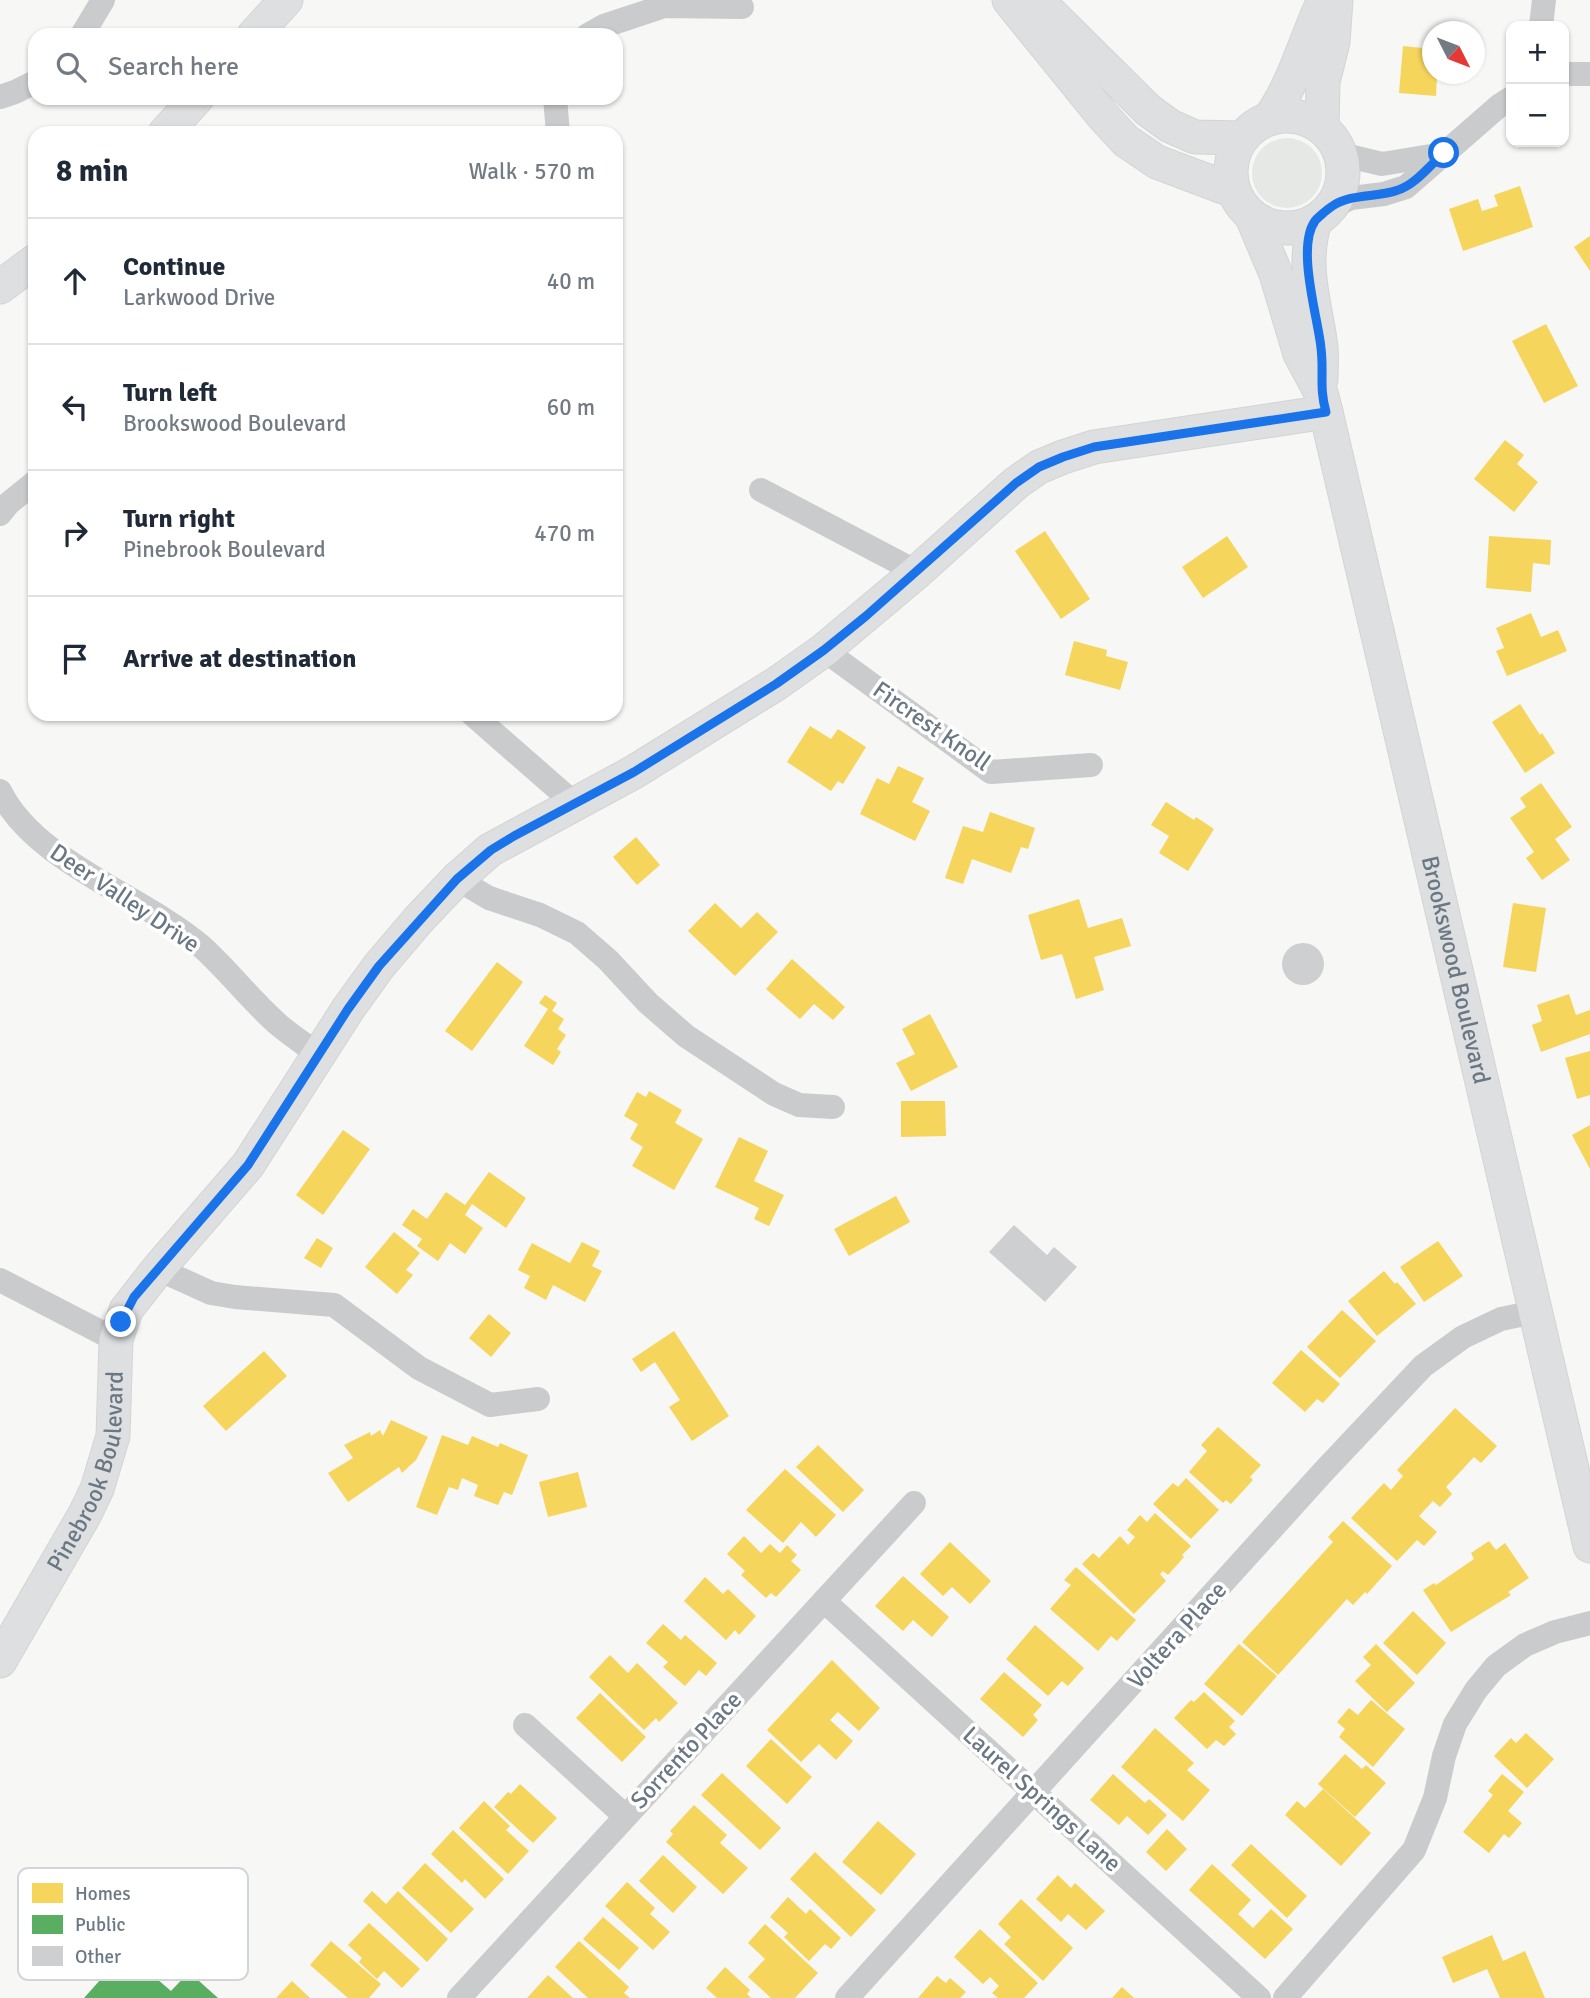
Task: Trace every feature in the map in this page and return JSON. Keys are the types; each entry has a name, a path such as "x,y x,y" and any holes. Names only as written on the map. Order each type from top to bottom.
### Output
{"main road":[{"path":"260,28 286,0"},
{"path":"1009,0 1094,106 1126,141 1157,162 1243,204 1272,227 1283,229 1305,226 1323,214 1341,187 1343,176 1331,141 1322,82 1333,41 1336,0"},
{"path":"1037,0 1148,110 1170,126 1195,137 1242,138"},
{"path":"1269,119 1288,90 1308,33 1324,0"},
{"path":"171,126 191,105"},
{"path":"1243,204 1231,180 1233,158 1242,138 1250,130 1269,119 1291,116 1302,118 1331,141"},
{"name":"Brookswood Boulevard","path":"1243,204 1276,274 1300,354 1323,402"},
{"name":"Brookswood Boulevard","path":"1323,214 1309,240 1308,267 1321,349 1323,402 1590,1546"},
{"path":"0,287 28,266"},
{"name":"Pinebrook Boulevard","path":"0,1661 97,1489 113,1436 116,1340 126,1310 248,1165 379,966 457,879 491,850 698,734 824,650 918,572 1016,483 1039,467 1063,457 1126,441 1323,402"}],"street":[{"path":"86,28 103,0"},
{"path":"1542,21 1544,0"},
{"path":"600,28 664,6 742,7"},
{"path":"1569,74 1590,74"},
{"path":"0,97 28,86"},
{"path":"1323,214 1352,198 1384,194 1406,187 1506,102"},
{"path":"556,105 557,126"},
{"path":"1331,141 1382,164 1444,153"},
{"path":"0,514 28,488"},
{"path":"761,489 918,572"},
{"name":"Fircrest Knoll","path":"824,650 991,772 1091,765"},
{"path":"480,721 575,804"},
{"name":"Deer Valley Drive","path":"0,791 6,803 40,842 167,920 202,947 279,1025 319,1055"},
{"path":"457,879 489,898 540,915 577,933 608,960 648,1003 686,1036 774,1094 799,1105 833,1107"},
{"path":"158,1269 191,1285 223,1295 334,1305 419,1368 490,1405 538,1399"},
{"path":"0,1280 116,1340"},
{"name":"Voltera Place","path":"847,1998 1324,1471 1423,1366 1463,1338 1486,1326 1535,1312"},
{"name":"Sorrento Place","path":"459,1998 914,1503"},
{"name":"Laurel Springs Lane","path":"824,1601 1259,1998"},
{"path":"1284,1998 1414,1850 1435,1798 1444,1756 1455,1724 1476,1689 1496,1666 1525,1644 1555,1632 1590,1623"},
{"path":"525,1725 625,1816"}],"shaded area":[{"path":"1287,138 1312,148 1322,173 1312,198 1287,208 1262,198 1252,173 1262,148"}],"building: Homes":[{"path":"1403,46 1422,48 1422,84 1437,84 1436,96 1399,93"},
{"path":"1520,186 1533,227 1463,251 1449,209 1478,199 1482,211 1498,206 1494,195"},
{"path":"1590,236 1590,271 1574,247"},
{"path":"1546,324 1578,386 1544,403 1512,341"},
{"path":"1505,440 1524,455 1517,464 1538,482 1514,512 1474,479"},
{"path":"1045,531 1090,599 1061,619 1015,551"},
{"path":"1227,536 1248,567 1203,598 1182,567"},
{"path":"1489,536 1551,540 1550,565 1533,563 1531,592 1486,588"},
{"path":"1531,613 1541,637 1558,630 1567,651 1507,676 1496,651 1504,648 1496,628"},
{"path":"1074,641 1107,650 1106,656 1128,662 1120,690 1065,675"},
{"path":"1520,704 1555,753 1525,773 1492,722"},
{"path":"810,726 831,739 838,729 866,747 843,784 838,781 831,791 787,762"},
{"path":"898,766 924,778 912,802 930,811 915,841 860,814 877,778 889,784"},
{"path":"1541,783 1572,827 1555,839 1570,860 1542,880 1526,858 1534,852 1510,818 1526,807 1520,798"},
{"path":"1166,802 1214,829 1188,871 1159,853 1169,836 1151,825"},
{"path":"990,812 1035,828 1028,849 1021,847 1011,873 972,859 963,884 945,878 963,826 983,832"},
{"path":"636,837 660,865 637,885 613,857"},
{"path":"1079,899 1088,928 1122,918 1131,946 1094,957 1104,990 1076,999 1062,954 1041,960 1028,915"},
{"path":"715,903 741,928 757,912 778,932 735,976 688,931"},
{"path":"1513,903 1546,908 1536,972 1503,967"},
{"path":"792,959 845,1007 833,1020 814,1004 800,1019 766,989"},
{"path":"497,962 523,982 472,1051 445,1031"},
{"path":"1569,994 1576,1015 1590,1010 1590,1034 1541,1052 1532,1025 1542,1021 1537,1005"},
{"path":"545,995 557,1003 552,1011 564,1019 558,1029 566,1035 557,1049 561,1052 553,1065 524,1046 548,1009 539,1003"},
{"path":"930,1014 958,1067 911,1091 896,1063 915,1054 902,1029"},
{"path":"1590,1051 1590,1095 1577,1099 1565,1058"},
{"path":"649,1091 682,1110 675,1123 703,1139 674,1190 632,1166 643,1147 630,1139 638,1124 624,1116 637,1092 646,1097"},
{"path":"901,1101 945,1101 946,1136 901,1137"},
{"path":"1590,1125 1590,1169 1572,1135"},
{"path":"343,1130 370,1149 323,1215 296,1195"},
{"path":"739,1137 768,1151 754,1181 784,1195 769,1226 754,1219 759,1208 715,1187"},
{"path":"489,1172 526,1198 506,1228 472,1204 465,1215 483,1228 465,1254 450,1243 438,1261 417,1246 422,1239 402,1225 413,1209 427,1219 446,1192 465,1205"},
{"path":"896,1196 910,1222 849,1256 834,1229"},
{"path":"394,1232 420,1253 406,1270 413,1275 397,1294 365,1267"},
{"path":"317,1238 333,1248 321,1268 304,1258"},
{"path":"1438,1241 1463,1276 1424,1302 1400,1267"},
{"path":"582,1242 600,1251 592,1266 602,1271 585,1302 553,1285 546,1300 524,1288 530,1276 518,1270 532,1243 570,1263"},
{"path":"1384,1271 1416,1304 1377,1336 1348,1301"},
{"path":"1342,1310 1376,1341 1340,1378 1307,1347"},
{"path":"489,1314 511,1333 491,1357 469,1338"},
{"path":"674,1331 729,1416 692,1441 669,1407 680,1400 655,1362 641,1372 632,1359"},
{"path":"1301,1350 1340,1384 1323,1403 1317,1399 1305,1412 1272,1383"},
{"path":"264,1351 287,1376 226,1431 203,1406"},
{"path":"1455,1408 1497,1446 1481,1463 1474,1457 1446,1487 1452,1494 1440,1507 1433,1501 1419,1516 1437,1532 1424,1546 1417,1540 1397,1561 1351,1518 1384,1483 1391,1490 1403,1476 1397,1470"},
{"path":"391,1420 428,1437 416,1460 402,1473 399,1467 348,1502 328,1473 353,1458 344,1445 370,1432 371,1436 380,1430 383,1436"},
{"path":"1218,1427 1261,1465 1250,1477 1253,1480 1231,1504 1226,1500 1223,1503 1189,1472 1207,1451 1201,1445"},
{"path":"442,1435 468,1445 472,1436 498,1447 500,1443 528,1455 512,1495 504,1492 498,1505 474,1496 478,1485 462,1478 458,1490 449,1487 437,1515 416,1507"},
{"path":"818,1445 864,1490 843,1512 796,1467"},
{"path":"785,1469 836,1515 816,1537 801,1522 783,1543 746,1510"},
{"path":"578,1472 587,1507 548,1517 539,1482"},
{"path":"1186,1478 1219,1510 1191,1539 1153,1504 1173,1483 1178,1487"},
{"path":"1155,1513 1191,1546 1168,1575 1163,1571 1160,1574 1166,1581 1134,1614 1082,1564 1093,1553 1099,1558 1120,1536 1128,1545 1135,1537 1127,1530 1140,1515 1147,1522"},
{"path":"1343,1521 1392,1566 1367,1594 1365,1592 1353,1605 1347,1599 1278,1675 1242,1642 1333,1542 1328,1537"},
{"path":"744,1536 761,1553 770,1544 780,1553 787,1545 797,1555 791,1561 801,1570 776,1597 771,1593 766,1598 741,1575 745,1571 727,1554"},
{"path":"1489,1541 1496,1550 1505,1543 1529,1578 1508,1592 1511,1595 1451,1632 1423,1590 1434,1583 1436,1585 1474,1559 1471,1553"},
{"path":"950,1542 991,1581 970,1604 952,1587 943,1596 920,1574"},
{"path":"1076,1567 1136,1620 1117,1641 1111,1636 1098,1651 1050,1609 1071,1585 1064,1580"},
{"path":"903,1576 949,1617 932,1637 913,1620 903,1631 875,1606"},
{"path":"705,1577 723,1594 728,1589 756,1616 739,1635 735,1630 726,1640 684,1601"},
{"path":"1413,1611 1446,1643 1417,1675 1383,1643"},
{"path":"663,1624 681,1640 685,1635 717,1663 706,1676 699,1670 685,1686 663,1667 668,1662 646,1643"},
{"path":"1035,1625 1084,1668 1068,1686 1062,1681 1048,1696 1006,1659"},
{"path":"1239,1644 1277,1676 1242,1716 1204,1684"},
{"path":"1376,1644 1415,1683 1387,1712 1355,1681 1371,1665 1363,1657"},
{"path":"610,1655 628,1673 637,1663 678,1703 659,1722 656,1718 644,1730 589,1677"},
{"path":"832,1660 880,1708 859,1731 838,1712 830,1720 853,1741 836,1760 819,1744 801,1762 767,1730"},
{"path":"1004,1672 1042,1705 1033,1715 1038,1720 1023,1737 980,1699"},
{"path":"1204,1692 1235,1721 1229,1727 1236,1734 1224,1746 1216,1740 1207,1749 1174,1718 1191,1700 1194,1702"},
{"path":"600,1693 646,1737 622,1762 576,1718"},
{"path":"1371,1700 1405,1729 1373,1767 1339,1737 1345,1729 1337,1722 1349,1708 1358,1715"},
{"path":"1155,1728 1194,1763 1187,1770 1210,1790 1183,1821 1121,1767"},
{"path":"1526,1733 1554,1759 1527,1788 1494,1756 1511,1738 1516,1743"},
{"path":"771,1739 812,1777 787,1804 746,1766"},
{"path":"1345,1754 1362,1769 1366,1765 1386,1783 1355,1817 1318,1784"},
{"path":"722,1773 781,1828 760,1850 701,1795"},
{"path":"1113,1774 1145,1803 1149,1799 1167,1815 1148,1835 1127,1816 1119,1825 1090,1800"},
{"path":"1502,1774 1524,1792 1508,1811 1522,1823 1509,1838 1504,1834 1489,1853 1463,1832 1493,1795 1488,1791"},
{"path":"520,1784 557,1818 533,1843 494,1807"},
{"path":"1323,1789 1371,1833 1341,1866 1285,1815 1297,1801 1305,1808"},
{"path":"484,1801 510,1826 506,1830 529,1851 508,1874 459,1828"},
{"path":"694,1805 727,1835 720,1843 748,1868 723,1894 666,1842 673,1834 670,1831"},
{"path":"878,1821 916,1854 881,1895 842,1862"},
{"path":"1167,1829 1187,1849 1166,1871 1146,1852"},
{"path":"453,1830 504,1879 485,1899 465,1879 462,1883 431,1854"},
{"path":"1251,1844 1307,1896 1287,1918 1231,1865"},
{"path":"815,1852 876,1910 851,1937 790,1879"},
{"path":"663,1855 697,1887 673,1913 639,1881"},
{"path":"425,1863 474,1909 451,1933 402,1888"},
{"path":"1212,1864 1251,1900 1238,1914 1253,1928 1271,1909 1293,1929 1265,1959 1189,1890"},
{"path":"1058,1875 1071,1888 1075,1883 1105,1911 1086,1930 1068,1914 1061,1922 1036,1899"},
{"path":"627,1882 655,1908 650,1914 670,1932 653,1950 605,1906"},
{"path":"372,1891 386,1904 398,1891 448,1939 427,1962 363,1901"},
{"path":"788,1897 806,1914 810,1909 841,1938 831,1949 825,1944 809,1961 784,1937 788,1933 770,1917"},
{"path":"1021,1899 1073,1948 1043,1981 1004,1944 1011,1937 998,1924"},
{"path":"603,1917 639,1948 619,1970 583,1939"},
{"path":"369,1923 420,1969 402,1988 384,1971 377,1979 359,1962 362,1958 348,1945"},
{"path":"765,1924 818,1973 795,1998 771,1998 748,1977 765,1959 748,1943"},
{"path":"980,1929 1038,1983 1024,1998 998,1998 992,1993 999,1986 990,1977 983,1984 954,1957"},
{"path":"1492,1935 1503,1961 1525,1951 1545,1998 1500,1998 1487,1969 1453,1983 1442,1957"},
{"path":"331,1941 381,1984 369,1998 348,1998 310,1965"},
{"path":"579,1941 629,1987 624,1993 630,1998 588,1998 555,1967"},
{"path":"725,1967 750,1990 747,1994 751,1998 717,1998 706,1988"},
{"path":"548,1975 573,1998 527,1998"},
{"path":"937,1976 946,1983 950,1978 966,1992 960,1998 918,1998"},
{"path":"292,1981 310,1998 276,1998"},
{"path":"1122,1987 1134,1998 1112,1998"}],"building: Public":[{"path":"100,1980 158,1980 171,1991 181,1980 198,1980 218,1998 84,1998"}],"building: Other":[{"path":"1303,943 1318,949 1324,964 1318,979 1303,985 1288,979 1282,964 1288,949"},
{"path":"1014,1225 1047,1255 1054,1247 1077,1267 1045,1302 989,1252"}],"route":[{"path":"121,1322 134,1297 248,1165 348,1009 379,966 457,879 491,850 634,772 776,684 866,616 1016,483 1039,467 1094,447 1326,412 1321,393 1321,349 1308,267 1309,240 1315,221 1331,207 1352,198 1384,194 1406,187 1444,153"}]}
